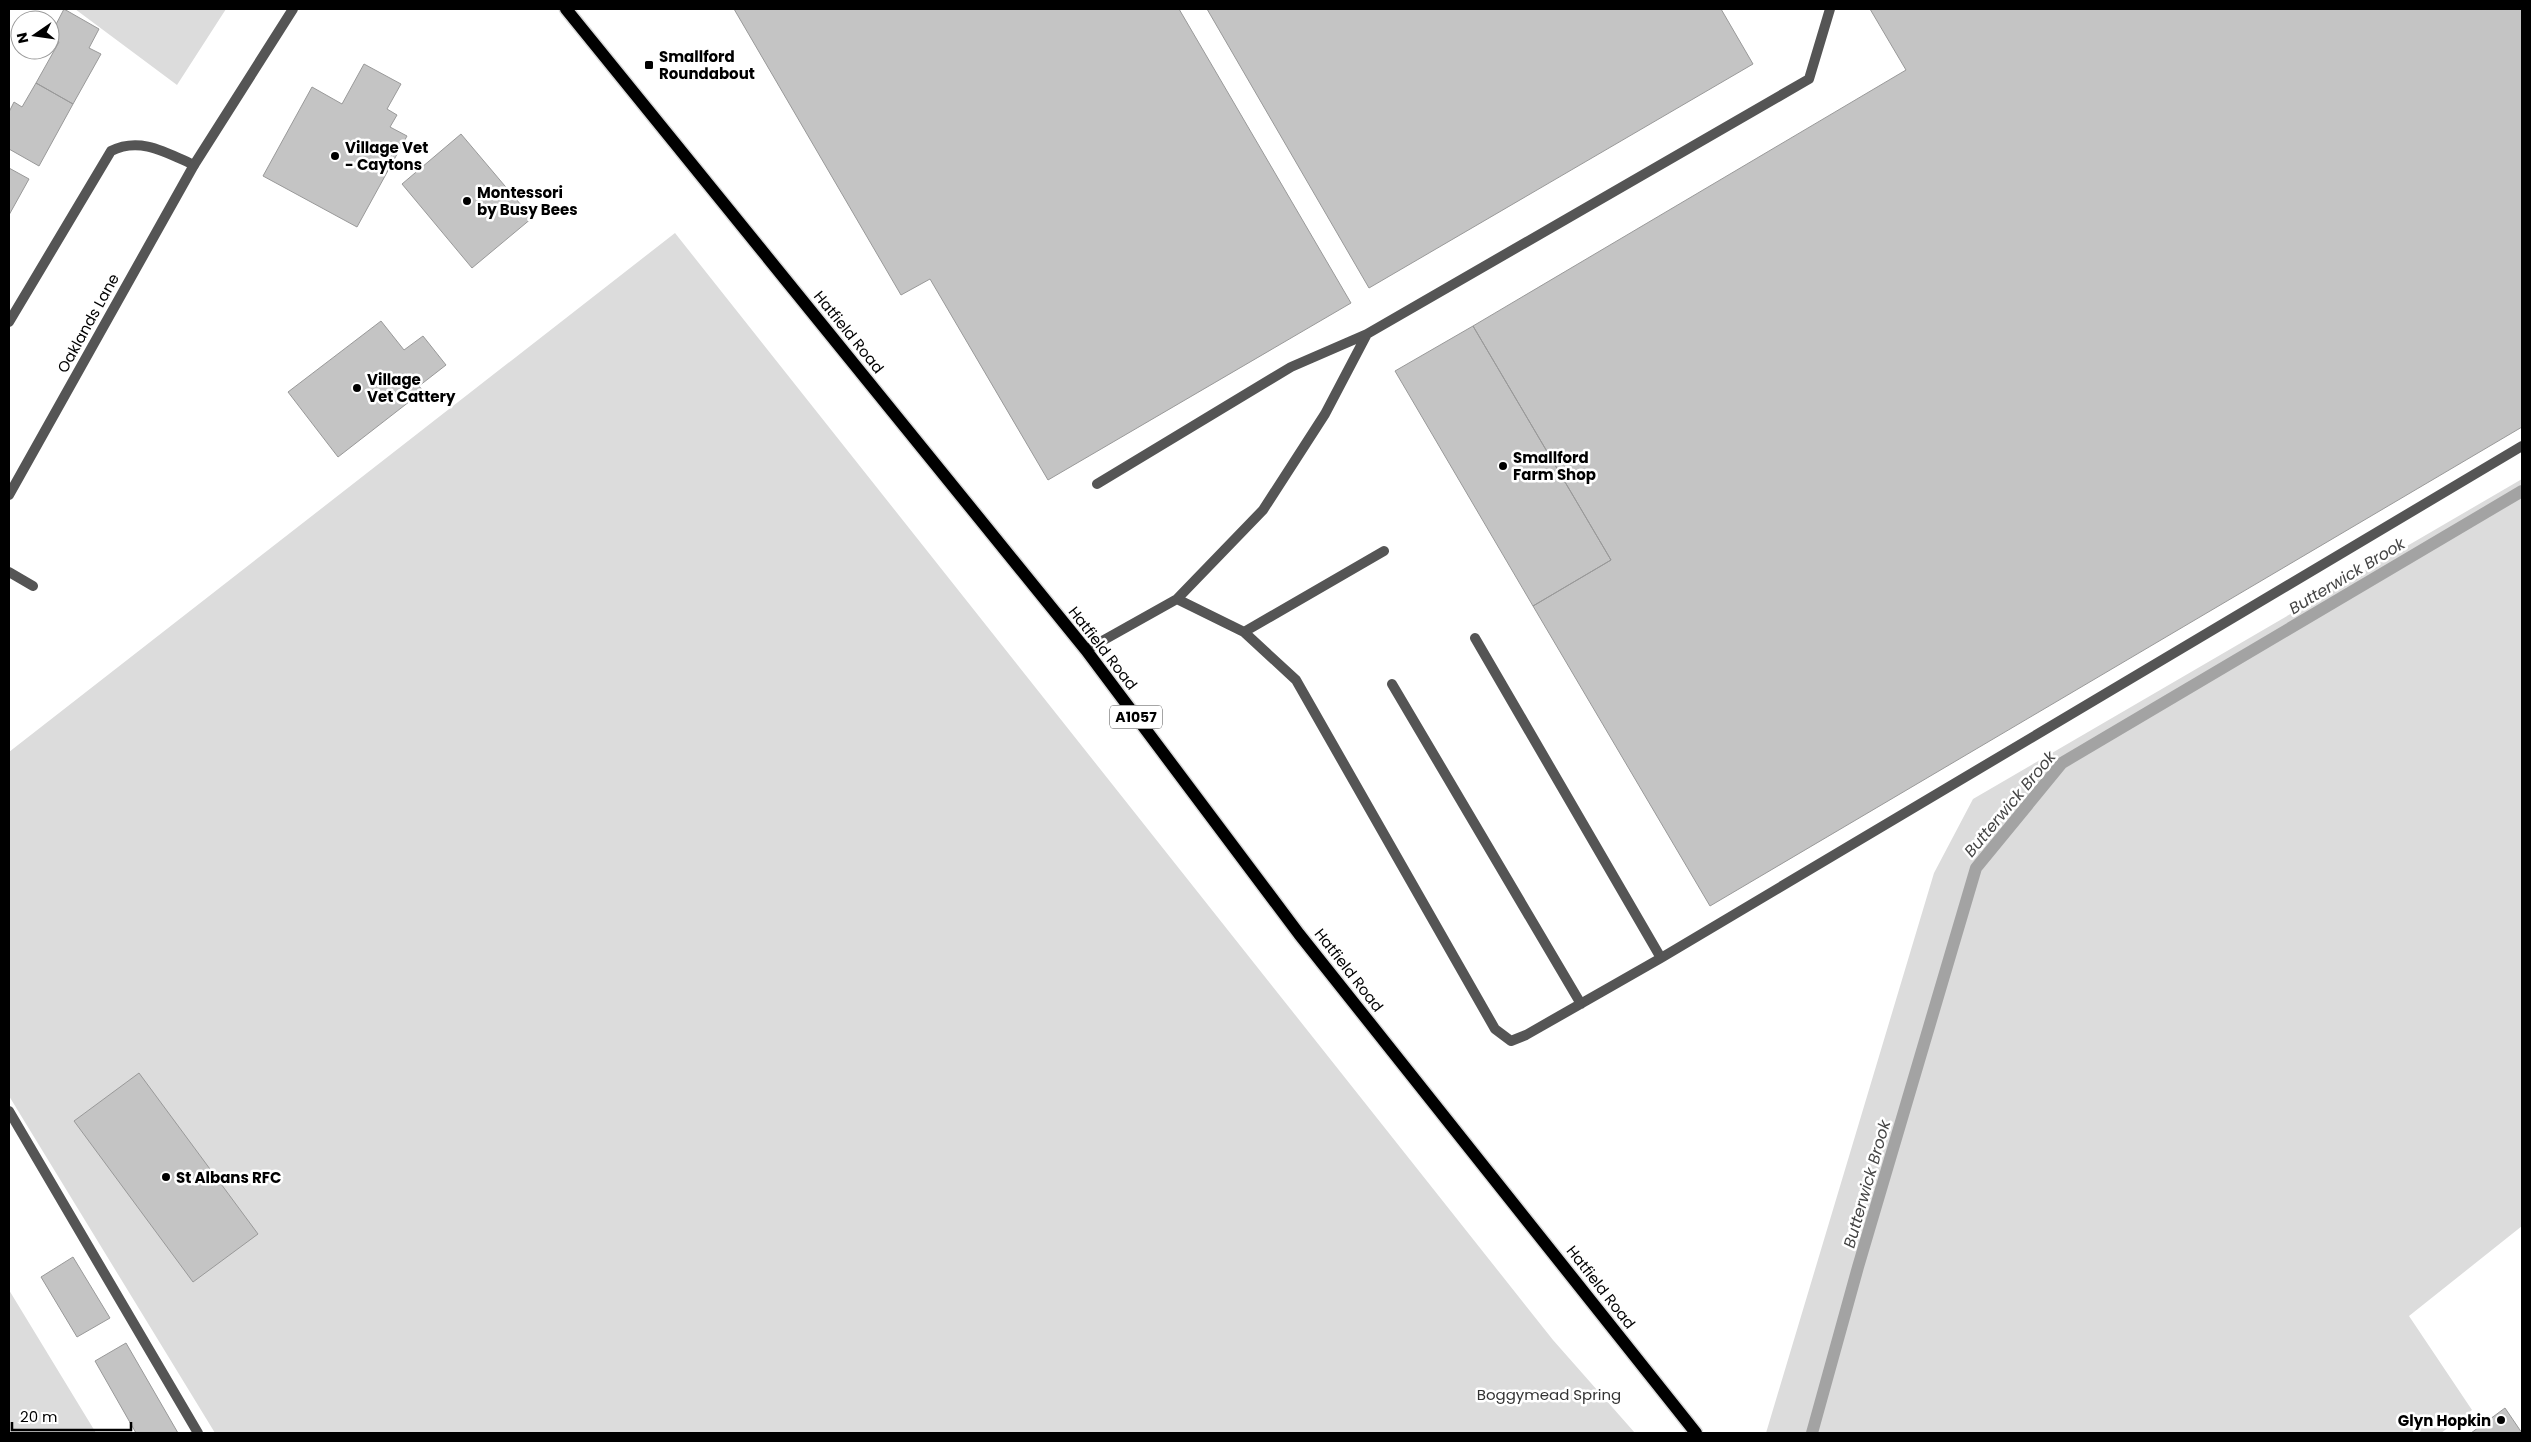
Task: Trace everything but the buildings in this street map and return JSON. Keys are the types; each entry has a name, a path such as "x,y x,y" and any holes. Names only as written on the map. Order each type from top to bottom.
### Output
{"main road":[{"name":"Hatfield Road","path":"566,9 1086,650 1299,934 1696,1433"}],"street":[{"name":"Oaklands Lane","path":"9,495 194,165 293,9"},
{"path":"1097,484 1291,367 1367,334 1809,80 1830,9"},
{"path":"9,322 111,151 122,145 151,146 194,165"},
{"path":"1086,650 1177,599 1263,510 1325,414 1367,334"},
{"path":"1177,599 1244,632 1296,680 1495,1029 1511,1041 1526,1035 1661,958 2522,446"},
{"path":"1244,632 1384,551"},
{"path":"9,572 33,586"},
{"path":"1475,638 1661,958"},
{"path":"1392,684 1581,1004"},
{"path":"9,1111 198,1433"}],"green space":[{"path":"75,9 226,9 177,85"},
{"name":"Boggymead Spring","path":"675,233 1553,1340 1635,1433 215,1433 9,1096 9,752"},
{"path":"2522,479 2522,1226 2409,1316 2472,1410 2441,1433 1766,1433 1934,873 1973,799"},
{"path":"9,1290 96,1433 9,1433"}],"waterway":[{"name":"Butterwick Brook","path":"1812,1433 1858,1267 1976,868 2062,763 2522,491"}],"place":[{"name":"Smallford Roundabout","path":"649,65"},
{"name":"Village Vet - Caytons","path":"335,156"},
{"name":"Montessori by Busy Bees","path":"467,201"},
{"name":"Village Vet Cattery","path":"357,388"},
{"name":"Smallford Farm Shop","path":"1503,466"},
{"name":"St Albans RFC","path":"166,1177"},
{"name":"Glyn Hopkin","path":"2501,1420"}]}
